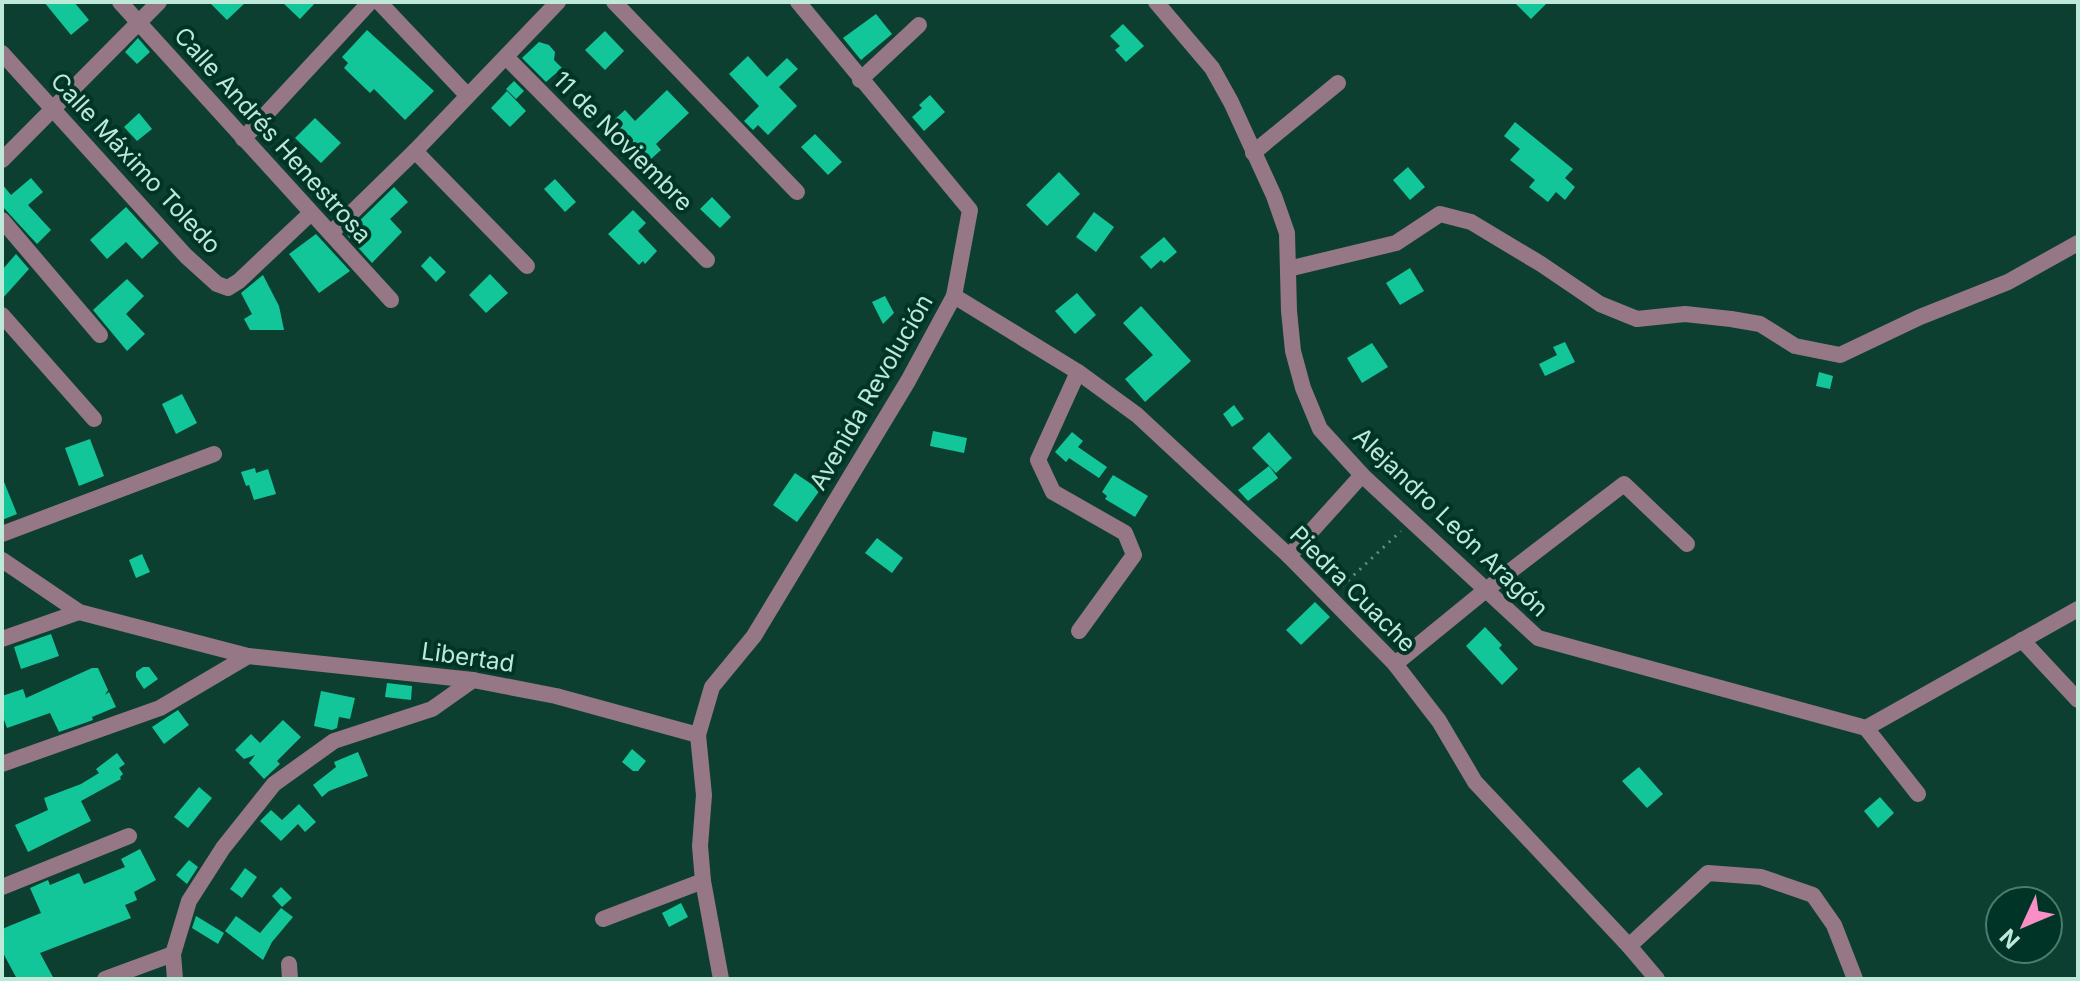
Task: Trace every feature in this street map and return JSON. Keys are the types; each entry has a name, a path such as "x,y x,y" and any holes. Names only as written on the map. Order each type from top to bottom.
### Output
{"street":[{"name":"Calle Andrés Henestrosa","path":"120,2 391,300"},
{"path":"2,160 159,2"},
{"path":"243,139 370,2"},
{"path":"379,2 467,95"},
{"path":"614,2 797,192"},
{"name":"Avenida Revolución","path":"698,735 712,687 754,636 908,381 954,296 970,210 798,2"},
{"name":"Alejandro León Aragón","path":"1156,2 1212,68 1274,196 1287,233 1293,351 1303,388 1320,429 1362,475 1538,638 1866,728"},
{"path":"331,233 415,151 555,3"},
{"path":"860,80 919,25"},
{"name":"Calle Máximo Toledo","path":"2,53 186,256 217,284 228,288 239,281 311,213"},
{"name":"11 de Noviembre","path":"506,57 707,260"},
{"path":"1253,153 1338,83"},
{"path":"415,151 527,266"},
{"path":"1288,269 1396,243 1440,214 1471,222 1600,304 1637,319 1685,314 1760,324 1795,346 1840,355 1920,317 2008,282 2078,243"},
{"path":"2,220 100,335"},
{"name":"Piedra Cuache","path":"954,296 1078,372 1137,415 1289,556 1395,664 1439,721 1475,782 1657,979"},
{"path":"2,315 94,419"},
{"path":"1078,372 1038,460 1053,492 1125,533 1134,555 1079,631"},
{"path":"2,534 214,454"},
{"path":"1289,556 1362,475"},
{"path":"1395,664 1624,484 1687,544"},
{"name":"Libertad","path":"2,560 79,612 248,656 473,680 556,696 698,735"},
{"path":"1918,794 1866,728 2078,609"},
{"path":"2,639 79,612"},
{"path":"2022,640 2078,700"},
{"path":"2,764 160,708 248,656"},
{"path":"175,979 173,954 189,901 223,848 274,784 334,741 432,709 473,680"},
{"path":"698,735 704,795 700,846 703,881 721,979"},
{"path":"2,887 129,836"},
{"path":"1629,946 1708,873 1761,877 1813,895 1834,925 1855,979"},
{"path":"603,919 703,881"},
{"path":"105,979 173,954"}],"path":[{"path":"1331,597 1412,520"}],"building":[{"path":"44,2 74,2 89,20 71,35"},
{"path":"209,2 246,2 227,20"},
{"path":"282,2 316,2 300,19"},
{"path":"1514,2 1548,2 1531,19"},
{"path":"876,14 892,34 861,60 843,38"},
{"path":"1123,24 1144,46 1126,62 1115,50 1120,46 1110,36"},
{"path":"367,30 434,91 405,120 374,89 370,93 344,68 348,63 342,57"},
{"path":"605,31 624,51 605,70 585,50"},
{"path":"138,38 150,52 137,64 125,52"},
{"path":"539,42 549,45 555,52 554,60 562,68 546,82 522,58"},
{"path":"748,56 767,77 787,58 798,69 779,87 797,106 768,135 758,125 753,130 744,121 759,106 729,74"},
{"path":"514,81 524,91 516,99 506,89"},
{"path":"667,90 689,113 656,144 661,150 642,167 628,152 624,155 610,140 614,136 606,127 625,110 635,121"},
{"path":"507,91 526,111 510,127 491,108"},
{"path":"930,95 945,112 924,131 912,117"},
{"path":"139,113 152,129 137,141 124,127"},
{"path":"315,118 341,143 321,163 295,138"},
{"path":"1515,122 1573,169 1565,178 1575,187 1565,200 1556,192 1548,202 1529,187 1535,180 1510,160 1520,149 1504,136"},
{"path":"815,134 842,162 828,175 801,147"},
{"path":"1408,167 1425,187 1410,200 1393,180"},
{"path":"1059,172 1080,194 1047,226 1026,205"},
{"path":"31,178 43,192 28,205 51,230 37,244 2,206 2,184 11,195"},
{"path":"555,179 576,202 565,212 544,189"},
{"path":"394,187 408,202 390,219 402,232 372,263 346,234"},
{"path":"712,197 731,217 720,228 700,209"},
{"path":"126,207 159,243 142,259 126,242 107,259 90,240"},
{"path":"633,210 646,223 638,231 657,251 645,264 643,261 639,265 608,234"},
{"path":"1094,212 1114,227 1096,252 1076,237"},
{"path":"316,234 350,271 319,293 289,254"},
{"path":"1164,237 1177,252 1151,269 1140,257"},
{"path":"16,254 29,269 2,299 2,270"},
{"path":"430,256 446,272 436,282 421,266"},
{"path":"1410,268 1424,291 1400,305 1386,283"},
{"path":"490,274 508,293 486,313 469,295"},
{"path":"263,275 279,306 284,330 250,330 244,319 252,314 241,293"},
{"path":"127,279 144,296 126,314 145,334 127,351 93,310"},
{"path":"1077,293 1096,315 1075,334 1055,311"},
{"path":"885,296 894,313 883,324 872,302"},
{"path":"1141,306 1191,361 1145,402 1125,379 1153,355 1123,323"},
{"path":"1565,342 1575,362 1545,376 1539,364 1557,355 1553,347"},
{"path":"1372,343 1388,367 1362,383 1347,358"},
{"path":"1819,372 1833,376 1830,389 1816,386"},
{"path":"182,394 197,423 176,434 162,404"},
{"path":"1234,405 1244,419 1232,427 1223,414"},
{"path":"933,431 967,438 964,453 930,446"},
{"path":"1072,432 1083,441 1078,447 1107,467 1099,478 1069,458 1066,462 1055,452"},
{"path":"1269,432 1292,458 1276,473 1252,448"},
{"path":"90,439 104,476 79,486 65,448"},
{"path":"1269,466 1278,478 1248,501 1238,490"},
{"path":"255,468 256,473 268,469 276,494 254,500 241,472"},
{"path":"795,473 820,490 797,522 773,505"},
{"path":"1113,475 1148,496 1135,517 1105,499 1107,496 1102,492"},
{"path":"2,477 17,514 2,520"},
{"path":"877,538 903,558 892,573 865,553"},
{"path":"142,554 150,572 136,578 129,560"},
{"path":"1315,602 1330,617 1301,645 1286,630"},
{"path":"1485,627 1518,669 1502,685 1466,646"},
{"path":"51,634 59,656 21,669 14,647"},
{"path":"149,667 158,679 144,689 136,677 136,672"},
{"path":"98,668 108,690 105,695 109,692 116,707 92,717 93,720 59,732 50,713 7,728 2,714 2,696 23,689 26,698"},
{"path":"387,683 412,686 411,700 385,697"},
{"path":"321,691 355,698 350,719 339,717 337,728 332,730 314,726"},
{"path":"178,710 189,725 164,744 152,727"},
{"path":"283,720 301,737 264,779 249,763 255,755 244,759 235,750 251,734 260,743"},
{"path":"632,749 646,761 638,771 633,771 622,762"},
{"path":"358,752 368,776 329,791 322,797 313,785 336,767 334,762"},
{"path":"117,753 125,764 119,768 123,774 121,779 81,801 91,821 28,852 15,825 48,810 44,798 81,784 99,773 96,769"},
{"path":"1639,767 1663,794 1647,808 1622,781"},
{"path":"199,787 212,798 188,828 174,817"},
{"path":"1880,797 1894,813 1878,828 1864,811"},
{"path":"299,804 316,822 305,832 298,824 281,841 260,821 271,810 282,820"},
{"path":"140,849 156,880 134,892 137,900 125,905 131,918 40,953 54,979 17,979 2,951 2,929 41,913 30,888 48,880 50,885 79,873 84,884 125,867 121,859"},
{"path":"189,860 198,867 187,884 176,875"},
{"path":"245,868 257,877 242,898 230,889"},
{"path":"281,887 292,898 282,907 272,896"},
{"path":"681,903 688,917 669,927 662,913"},
{"path":"281,908 293,917 272,942 263,960 225,931 236,916 260,933"},
{"path":"196,916 224,933 218,944 192,928"}]}
